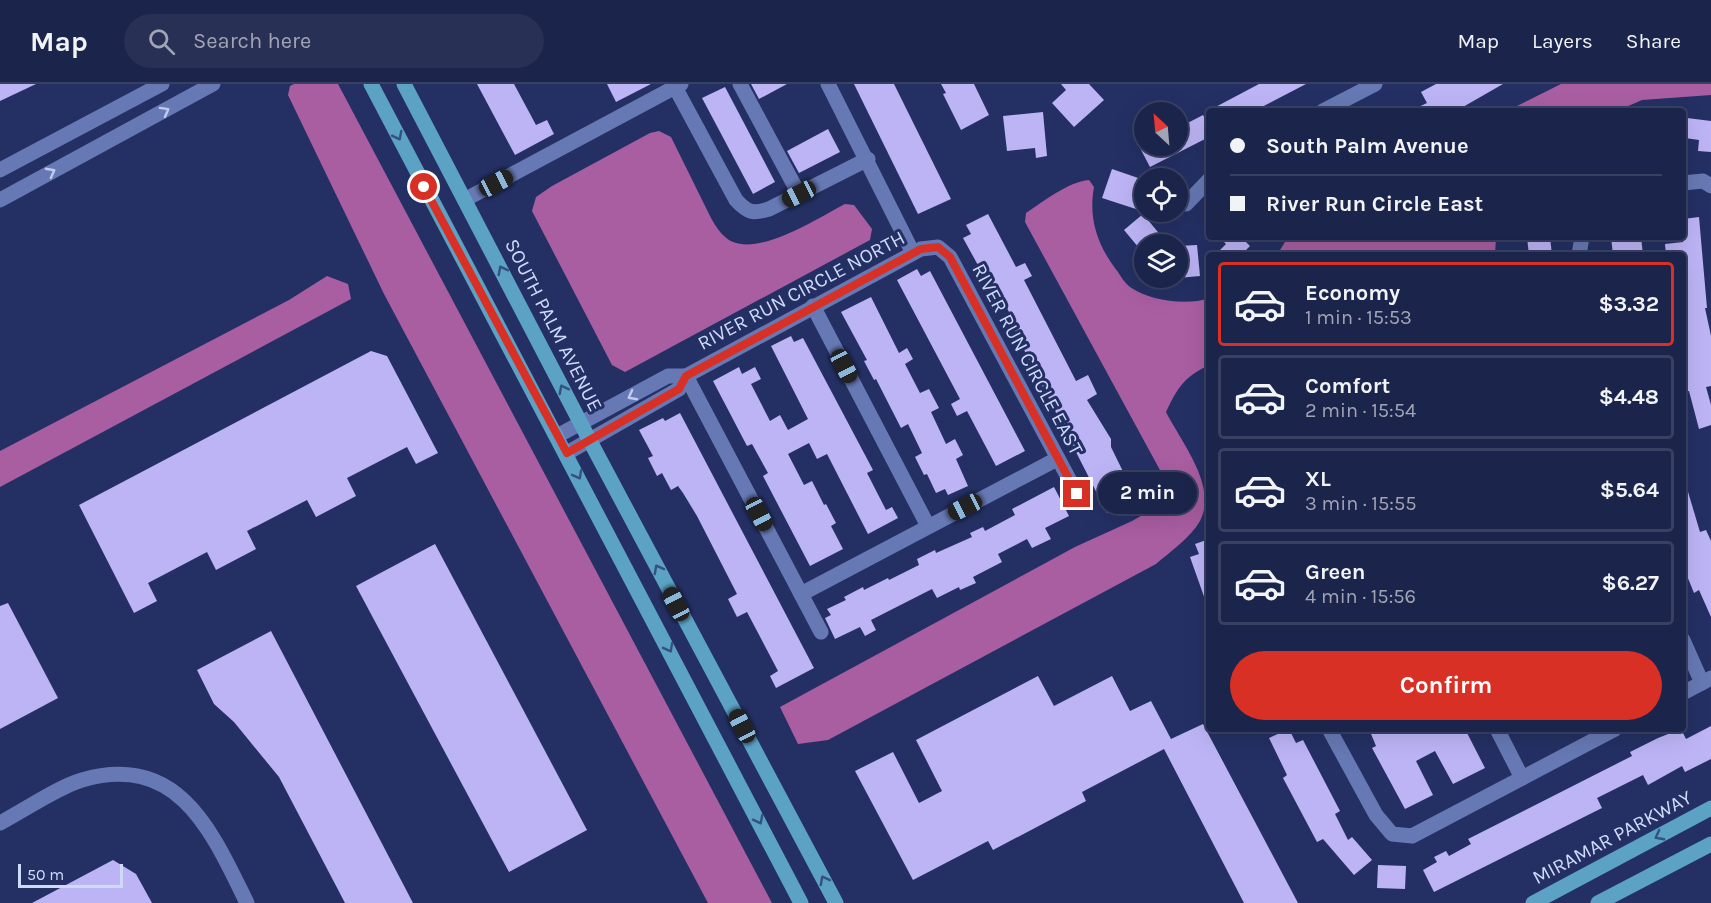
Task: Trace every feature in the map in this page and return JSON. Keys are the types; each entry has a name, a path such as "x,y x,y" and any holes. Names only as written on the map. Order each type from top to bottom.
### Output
{"main road":[{"path":"371,84 567,453 801,903"},
{"name":"SOUTH PALM AVENUE","path":"404,84 466,199 580,423 836,903"},
{"name":"MIRAMAR PARKWAY","path":"1533,903 1711,808"},
{"path":"1598,903 1711,844"}],"street":[{"path":"0,170 162,84"},
{"path":"0,200 213,84"},
{"path":"740,84 799,194"},
{"path":"828,84 868,159 913,253"},
{"path":"1329,108 1375,84"},
{"path":"466,199 678,86 736,200 753,214 769,209 868,159"},
{"path":"1686,183 1703,181 1711,186"},
{"path":"1188,202 1206,183"},
{"name":"RIVER RUN CIRCLE NORTH","path":"557,436 668,376 686,376 913,253 938,247"},
{"name":"RIVER RUN CIRCLE EAST","path":"938,247 950,257 1077,494"},
{"path":"813,306 928,526"},
{"path":"686,376 821,632"},
{"name":"RIVER RUN CIRCLE NORTH","path":"567,453 679,389 686,376"},
{"path":"801,594 1057,459"},
{"path":"1686,645 1707,681 1686,692"},
{"path":"1331,732 1376,815 1392,834 1412,836 1609,732"},
{"path":"1499,732 1522,778"},
{"path":"0,823 81,780 120,775 148,779 179,794 199,814 247,903"}],"shaded area":[{"path":"294,84 338,84 772,903 708,903 384,294 288,95 290,86"},
{"path":"1561,84 1711,84 1711,95 1642,100 1624,108 1513,108"},
{"path":"659,131 671,137 713,221 723,235 733,242 759,243 775,239 845,204 854,205 872,229 870,240 625,372 612,365 532,211 536,197 552,186 650,133"},
{"path":"1089,180 1094,187 1092,210 1096,232 1105,253 1128,285 1147,296 1169,301 1190,302 1206,299 1206,367 1193,374 1183,384 1166,412 1188,450 1201,479 1204,507 1200,521 1186,538 1156,564 828,740 798,744 780,707 1075,547 1132,521 1160,505 1167,496 1167,483 1025,222 1026,213 1065,188"},
{"path":"1286,240 1496,240 1495,252 1279,252"},
{"path":"327,276 348,284 351,299 0,487 0,451 289,300"}],"building":[{"path":"0,84 36,84 0,101"},
{"path":"477,84 514,84 536,125 547,120 554,134 515,155"},
{"path":"607,84 651,84 616,102"},
{"path":"751,84 787,84 759,99"},
{"path":"854,84 894,84 951,199 918,214"},
{"path":"941,84 974,84 989,115 961,130 943,94 946,93"},
{"path":"1061,84 1089,84 1104,100 1074,127 1052,103 1066,90"},
{"path":"1259,84 1306,84 1260,108 1214,108"},
{"path":"1436,84 1503,84 1461,108 1416,108 1427,103 1421,92"},
{"path":"725,87 775,182 753,194 702,98"},
{"path":"1043,112 1047,156 1036,158 1035,148 1007,151 1003,116"},
{"path":"1203,115 1206,121 1206,139 1188,148 1188,123"},
{"path":"1687,118 1711,121 1711,152 1698,151 1699,140 1686,138"},
{"path":"828,129 840,152 799,173 787,151"},
{"path":"1144,156 1172,156 1150,167"},
{"path":"1112,169 1134,177 1134,208 1102,198"},
{"path":"988,214 1016,267 1025,263 1032,276 1024,280 1076,381 1088,375 1097,394 1087,400 1111,439 1111,447 1136,498 1107,513 1014,330 1018,328 999,294 995,296 963,238 971,234 966,225"},
{"path":"1699,217 1707,308 1705,308 1711,336 1711,386 1706,387 1711,405 1711,425 1699,429 1689,391 1686,392 1686,252 1666,252 1665,244 1686,240 1686,219"},
{"path":"1134,222 1150,222 1160,234 1134,234 1134,242 1124,230"},
{"path":"1222,240 1244,240 1250,246 1244,252 1218,252 1226,244"},
{"path":"1527,240 1550,240 1552,252 1529,252"},
{"path":"1611,240 1641,240 1643,252 1613,252"},
{"path":"1188,245 1197,245 1200,276 1188,277"},
{"path":"917,269 921,276 930,271 1025,451 996,466 967,411 957,416 951,404 960,399 897,280"},
{"path":"871,297 899,353 907,348 913,359 905,364 920,393 929,389 939,408 931,412 946,444 955,439 963,455 956,459 968,486 948,495 945,489 936,493 927,474 924,475 915,457 922,453 908,424 901,428 876,379 874,380 864,361 867,360 841,312"},
{"path":"791,336 794,342 803,338 873,470 867,473 886,510 892,507 898,518 868,534 827,454 817,459 809,443 788,454 804,485 812,481 824,505 826,504 836,523 831,526 843,549 810,566 763,476 768,473 752,444 747,446 713,381 739,367 742,374 755,367 761,379 751,384 770,421 780,415 788,430 808,419 771,346"},
{"path":"371,351 387,356 438,453 416,464 407,447 347,478 356,496 316,517 307,500 247,531 256,549 216,570 207,552 148,583 157,601 134,613 79,505"},
{"path":"680,413 814,668 776,688 770,676 778,671 747,612 737,617 728,599 737,594 697,516 678,486 671,490 662,473 657,476 648,458 653,456 639,430 663,418 665,421"},
{"path":"1686,485 1700,532 1706,530 1711,541 1711,617 1699,590 1694,593 1686,573"},
{"path":"1054,487 1069,516 1045,528 1051,539 1032,548 1027,539 998,554 1002,562 973,577 976,583 960,590 959,587 937,598 932,589 871,620 876,630 865,636 860,627 835,639 825,618 831,615 827,609 846,600 844,597 863,587 864,590 888,578 889,580 919,565 917,559 972,537 970,533 983,527 985,531 1015,515 1012,509"},
{"path":"1206,540 1206,602 1190,557 1199,554 1195,544"},
{"path":"435,544 587,830 509,872 356,586"},
{"path":"8,603 58,698 0,729 0,606"},
{"path":"271,631 413,903 345,903 279,777 234,722 214,704 197,670"},
{"path":"1038,676 1054,706 1112,676 1130,711 1151,701 1171,739 1203,724 1298,903 1244,903 1164,749 1082,792 1086,801 993,850 988,841 913,880 855,771 893,752 919,803 942,791 916,740"},
{"path":"1711,726 1711,759 1685,772 1682,766 1648,785 1643,775 1597,798 1602,808 1434,892 1423,870 1437,862 1434,857 1446,851 1449,856 1471,844 1468,839 1632,756 1630,752 1658,738 1673,732 1682,732 1686,739"},
{"path":"1282,732 1290,732 1296,743 1303,740 1340,811 1335,814 1348,840 1352,837 1372,860 1354,875 1323,839 1317,842 1283,778 1287,775 1269,738"},
{"path":"1370,732 1467,732 1485,768 1453,784 1435,751 1416,761 1433,795 1405,809 1372,748 1376,746"},
{"path":"113,860 136,874 152,903 32,903"},
{"path":"1378,865 1406,866 1405,889 1377,888"}],"route":[{"path":"424,187 567,453 679,389 686,376 921,249 938,247 950,257 1077,494"}]}
